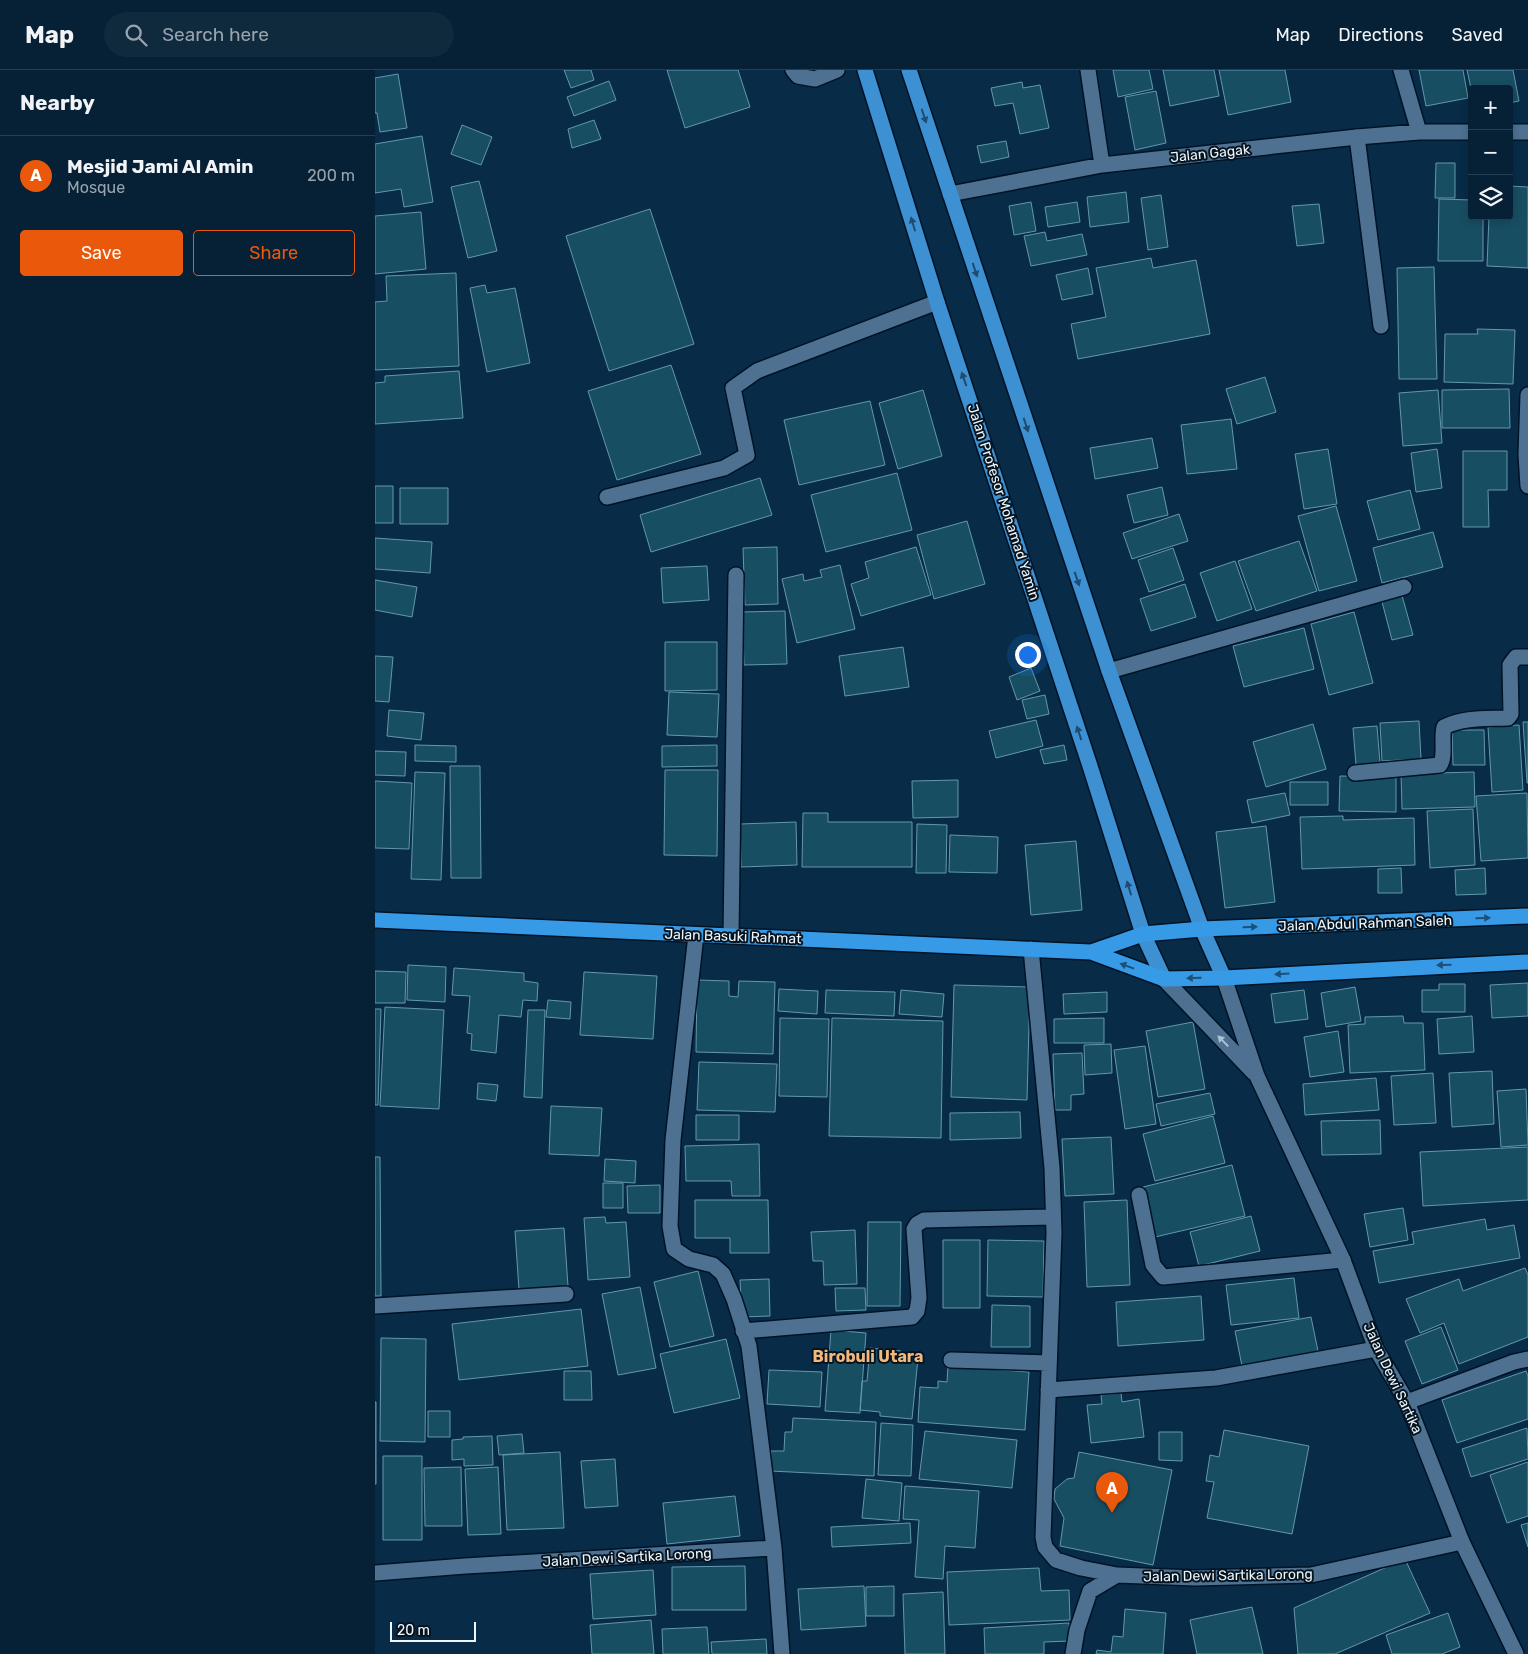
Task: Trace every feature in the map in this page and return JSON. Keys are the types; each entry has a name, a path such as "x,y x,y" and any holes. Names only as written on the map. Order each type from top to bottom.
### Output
{"highway":[{"name":"Jalan Abdul Rahman Saleh","path":"1091,952 1143,934 1202,929 1528,916"},
{"name":"Jalan Basuki Rahmat","path":"375,920 1091,952"},
{"path":"1091,952 1164,979 1224,978 1528,962"}],"main road":[{"name":"Jalan Profesor Mohamad Yamin","path":"865,70 937,302 1087,757 1143,934 1164,979"},
{"path":"909,70 1109,672 1202,929 1224,978"}],"street":[{"path":"793,70 798,76 815,79 837,70"},
{"path":"1088,70 1103,164"},
{"path":"1401,70 1419,132"},
{"name":"Jalan Gagak","path":"950,194 1103,164 1357,137 1419,132 1468,132"},
{"path":"1513,132 1528,132"},
{"path":"1357,137 1381,326"},
{"path":"607,497 724,468 747,455 733,388 757,371 937,302"},
{"path":"1528,395 1526,454 1528,486"},
{"path":"731,936 736,575"},
{"path":"1109,672 1404,587"},
{"path":"1355,773 1440,765 1443,758 1442,734 1444,727 1453,723 1484,718 1508,718 1510,716 1512,709 1510,665 1516,658 1528,657"},
{"path":"696,935 673,1140 670,1226 674,1249 689,1259 713,1265 723,1274 734,1299 749,1346 774,1548 782,1654"},
{"name":"Jalan Dewi Sartika Lorong","path":"1031,949 1052,1168 1053,1216 1043,1537 1045,1547 1056,1560 1081,1568 1117,1575 1195,1578 1311,1575 1462,1542"},
{"path":"1224,978 1257,1076"},
{"path":"1164,979 1257,1076"},
{"name":"Jalan Dewi Sartika","path":"1257,1076 1343,1260 1376,1349 1407,1402 1462,1542 1515,1654"},
{"path":"1139,1195 1153,1266 1163,1277 1343,1260"},
{"path":"743,1331 912,1317 917,1311 919,1298 914,1229 917,1224 924,1220 1053,1216"},
{"path":"375,1306 567,1294"},
{"path":"1048,1390 1216,1378 1376,1349"},
{"path":"1407,1402 1514,1362 1528,1359"},
{"path":"951,1360 1049,1363"},
{"name":"Jalan Dewi Sartika Lorong","path":"375,1573 475,1565 774,1548"},
{"path":"1073,1654 1077,1630 1090,1591 1117,1575"}],"building":[{"path":"564,70 591,70 594,80 571,88"},
{"path":"667,70 738,70 750,107 685,128"},
{"path":"1113,70 1149,70 1153,89 1118,97"},
{"path":"1163,70 1214,70 1219,96 1170,106"},
{"path":"1219,70 1285,70 1291,102 1228,115"},
{"path":"1419,70 1463,70 1468,98 1426,106"},
{"path":"1467,70 1513,70 1519,101 1513,102 1513,85 1470,85"},
{"path":"398,74 407,128 380,132 377,113 375,113 375,78"},
{"path":"609,81 616,100 574,116 567,97"},
{"path":"1022,82 1023,88 1040,85 1049,128 1020,134 1013,103 995,106 991,88"},
{"path":"1156,91 1166,143 1135,150 1125,97"},
{"path":"594,120 601,139 572,148 568,129"},
{"path":"462,125 492,137 481,165 451,154"},
{"path":"422,136 433,202 404,207 401,189 375,193 375,144"},
{"path":"1006,141 1009,157 981,163 977,146"},
{"path":"1436,163 1455,163 1455,198 1435,198"},
{"path":"479,181 497,251 468,258 451,187"},
{"path":"1513,186 1528,187 1528,268 1487,266 1489,220 1513,220"},
{"path":"1126,192 1129,222 1090,227 1087,197"},
{"path":"1161,195 1168,247 1148,250 1141,198"},
{"path":"1439,199 1468,200 1468,220 1483,220 1483,261 1438,261"},
{"path":"1031,202 1036,231 1014,235 1009,206"},
{"path":"1077,202 1080,222 1048,227 1045,207"},
{"path":"1319,204 1324,243 1297,246 1292,206"},
{"path":"650,209 694,344 609,371 566,236"},
{"path":"421,212 426,269 375,274 375,216"},
{"path":"1045,232 1047,241 1082,234 1087,255 1031,266 1024,236"},
{"path":"1151,258 1153,268 1196,260 1210,334 1078,359 1071,324 1106,317 1096,268"},
{"path":"1434,267 1437,379 1399,379 1397,268"},
{"path":"1088,268 1093,294 1062,300 1056,275"},
{"path":"456,273 459,366 375,370 375,302 387,301 386,276"},
{"path":"485,285 487,293 515,288 530,363 487,372 470,288"},
{"path":"1477,329 1515,330 1513,384 1444,382 1445,334 1478,334"},
{"path":"671,365 701,454 617,480 588,391"},
{"path":"459,371 463,418 375,424 375,383 385,382 385,376"},
{"path":"1265,377 1276,412 1237,424 1226,389"},
{"path":"1509,389 1510,428 1442,428 1442,390"},
{"path":"923,390 942,456 898,469 879,403"},
{"path":"1438,390 1442,443 1403,446 1399,393"},
{"path":"870,401 885,465 799,485 784,420"},
{"path":"1231,419 1237,469 1187,474 1181,425"},
{"path":"1152,438 1158,468 1095,479 1090,448"},
{"path":"1328,449 1337,504 1304,509 1295,454"},
{"path":"1437,449 1442,488 1416,492 1411,453"},
{"path":"1463,451 1507,451 1507,490 1488,490 1489,527 1463,527"},
{"path":"897,473 912,530 826,552 811,495"},
{"path":"760,478 772,515 651,552 640,515"},
{"path":"375,486 393,486 393,523 375,523"},
{"path":"1162,487 1168,515 1134,523 1127,495"},
{"path":"400,488 448,488 448,524 400,524"},
{"path":"1410,490 1420,529 1378,540 1367,501"},
{"path":"1336,506 1357,581 1319,591 1298,516"},
{"path":"1179,514 1188,541 1132,559 1123,533"},
{"path":"967,521 985,584 934,599 917,535"},
{"path":"1433,532 1443,567 1382,583 1373,548"},
{"path":"375,538 432,542 430,573 375,569"},
{"path":"1299,541 1317,591 1256,611 1238,561"},
{"path":"777,547 778,604 745,605 743,548"},
{"path":"916,547 931,595 861,616 851,584 869,578 865,562"},
{"path":"1173,548 1184,580 1149,592 1138,560"},
{"path":"1235,561 1252,609 1217,621 1200,573"},
{"path":"840,565 855,629 797,643 782,579 803,574 804,581 822,577 820,570"},
{"path":"707,566 709,600 663,603 661,568"},
{"path":"375,580 417,587 412,617 375,610"},
{"path":"1185,584 1196,617 1151,631 1140,599"},
{"path":"1401,592 1413,635 1392,640 1381,598"},
{"path":"785,611 787,664 744,665 742,612"},
{"path":"1354,612 1373,683 1329,695 1311,624"},
{"path":"1304,628 1314,669 1244,687 1233,646"},
{"path":"665,642 717,642 717,690 665,691"},
{"path":"903,647 909,687 845,696 839,656"},
{"path":"375,656 393,657 389,702 375,701"},
{"path":"1031,668 1040,691 1017,700 1009,677"},
{"path":"669,692 719,694 717,737 667,735"},
{"path":"1045,695 1049,714 1027,719 1022,700"},
{"path":"389,710 424,713 421,740 387,736"},
{"path":"1036,720 1043,746 996,758 989,731"},
{"path":"1419,721 1421,759 1382,761 1380,723"},
{"path":"1523,722 1528,722 1528,783 1527,783"},
{"path":"1313,724 1326,769 1266,787 1253,742"},
{"path":"1519,725 1523,790 1492,792 1488,727"},
{"path":"1377,726 1380,763 1356,765 1353,728"},
{"path":"1452,730 1484,730 1485,765 1453,765"},
{"path":"415,745 456,746 456,762 415,761"},
{"path":"717,745 717,766 662,767 662,746"},
{"path":"1064,745 1067,760 1044,764 1040,750"},
{"path":"375,751 406,752 405,776 375,775"},
{"path":"450,766 480,766 481,878 451,878"},
{"path":"665,770 718,770 717,856 664,855"},
{"path":"415,772 445,773 441,880 411,879"},
{"path":"1474,772 1475,807 1402,809 1401,774"},
{"path":"1340,776 1396,777 1396,812 1339,811"},
{"path":"958,780 958,817 913,818 912,781"},
{"path":"375,781 412,783 409,849 375,848"},
{"path":"1290,782 1328,782 1328,805 1290,805"},
{"path":"1285,793 1290,815 1252,823 1247,800"},
{"path":"1527,793 1528,858 1481,861 1476,796"},
{"path":"1473,809 1475,865 1430,868 1427,811"},
{"path":"803,813 828,813 828,822 912,822 912,867 802,867"},
{"path":"1343,816 1343,820 1414,818 1415,865 1302,869 1300,817"},
{"path":"796,822 797,865 741,867 740,824"},
{"path":"917,824 947,825 946,873 916,873"},
{"path":"1266,826 1275,902 1225,908 1216,832"},
{"path":"950,835 998,837 997,873 949,872"},
{"path":"1076,841 1082,910 1031,915 1025,845"},
{"path":"1401,868 1402,893 1378,893 1378,869"},
{"path":"1485,868 1486,894 1456,895 1455,870"},
{"path":"408,965 446,967 445,1002 407,1000"},
{"path":"454,968 524,973 524,981 538,983 537,1001 523,1000 521,1017 499,1015 496,1053 471,1050 472,1034 467,1033 470,996 452,995"},
{"path":"375,971 406,972 405,1003 375,1003"},
{"path":"584,972 657,976 653,1039 580,1035"},
{"path":"697,980 729,981 729,996 738,997 739,981 775,982 773,1054 696,1052"},
{"path":"1528,983 1528,1016 1492,1018 1490,985"},
{"path":"1439,984 1465,984 1465,1012 1422,1012 1422,990 1439,990"},
{"path":"954,985 1030,987 1027,1100 951,1097"},
{"path":"1355,987 1361,1021 1326,1027 1321,993"},
{"path":"779,989 818,991 817,1014 778,1011"},
{"path":"826,990 895,992 894,1016 825,1013"},
{"path":"901,990 944,994 942,1017 899,1014"},
{"path":"1304,990 1308,1019 1275,1023 1271,994"},
{"path":"1107,992 1107,1012 1064,1014 1063,994"},
{"path":"548,1000 571,1002 570,1019 546,1017"},
{"path":"385,1007 444,1010 439,1109 380,1106"},
{"path":"375,1009 381,1009 378,1105 375,1105"},
{"path":"528,1010 545,1010 542,1098 524,1097"},
{"path":"1403,1016 1404,1023 1423,1023 1425,1070 1350,1073 1348,1025 1365,1024 1365,1017"},
{"path":"1472,1016 1474,1052 1439,1054 1437,1019"},
{"path":"780,1018 829,1019 827,1097 779,1096"},
{"path":"832,1018 943,1021 941,1138 829,1136"},
{"path":"1104,1018 1104,1043 1054,1043 1054,1019"},
{"path":"1193,1022 1205,1089 1158,1097 1146,1031"},
{"path":"1338,1031 1344,1072 1310,1077 1304,1037"},
{"path":"1111,1044 1112,1073 1085,1075 1084,1045"},
{"path":"1145,1046 1156,1124 1125,1129 1114,1050"},
{"path":"1082,1053 1084,1094 1071,1095 1071,1110 1055,1110 1053,1054"},
{"path":"699,1062 777,1064 775,1112 697,1110"},
{"path":"1492,1071 1494,1124 1452,1127 1449,1073"},
{"path":"1433,1073 1436,1123 1394,1125 1391,1076"},
{"path":"1376,1078 1379,1110 1305,1115 1303,1084"},
{"path":"478,1083 498,1085 496,1101 477,1099"},
{"path":"1526,1089 1528,1145 1501,1147 1497,1091"},
{"path":"1210,1093 1215,1114 1161,1126 1156,1104"},
{"path":"551,1106 602,1108 599,1156 549,1154"},
{"path":"1020,1112 1021,1138 950,1140 950,1113"},
{"path":"696,1115 739,1115 739,1140 696,1140"},
{"path":"1213,1116 1225,1163 1155,1181 1143,1134"},
{"path":"1380,1120 1381,1154 1322,1155 1321,1121"},
{"path":"1111,1137 1114,1194 1065,1196 1062,1139"},
{"path":"759,1144 760,1196 732,1196 731,1181 686,1181 685,1146"},
{"path":"1528,1147 1528,1200 1423,1206 1420,1152"},
{"path":"375,1157 380,1157 381,1296 375,1296"},
{"path":"605,1159 636,1161 635,1183 604,1181"},
{"path":"1232,1165 1245,1216 1155,1237 1143,1187"},
{"path":"603,1183 623,1183 623,1208 603,1208"},
{"path":"660,1185 660,1213 628,1213 627,1186"},
{"path":"695,1200 768,1200 769,1253 730,1253 730,1238 695,1238"},
{"path":"1127,1200 1130,1285 1087,1287 1084,1202"},
{"path":"1403,1208 1408,1240 1370,1247 1364,1214"},
{"path":"1251,1216 1260,1251 1199,1266 1190,1232"},
{"path":"605,1217 606,1223 626,1222 630,1277 588,1280 584,1218"},
{"path":"1485,1219 1487,1230 1514,1225 1520,1258 1379,1283 1373,1251 1414,1244 1412,1232"},
{"path":"868,1222 901,1222 900,1306 867,1306"},
{"path":"564,1228 568,1286 519,1290 515,1231"},
{"path":"855,1230 857,1284 824,1285 823,1261 813,1261 811,1232"},
{"path":"943,1240 980,1240 980,1308 943,1308"},
{"path":"988,1240 1044,1241 1043,1297 987,1296"},
{"path":"1525,1268 1528,1275 1528,1337 1459,1364 1444,1323 1420,1333 1406,1299 1459,1279 1463,1291"},
{"path":"698,1271 714,1336 670,1347 654,1282"},
{"path":"1294,1278 1299,1318 1231,1325 1226,1285"},
{"path":"769,1279 770,1316 742,1317 740,1280"},
{"path":"640,1287 656,1368 618,1375 602,1294"},
{"path":"835,1288 865,1288 866,1310 836,1311"},
{"path":"1201,1296 1204,1340 1118,1346 1116,1302"},
{"path":"992,1305 1030,1306 1030,1347 991,1347"},
{"path":"581,1309 588,1366 459,1380 452,1324"},
{"path":"1311,1317 1319,1356 1243,1371 1235,1331"},
{"path":"1441,1327 1458,1370 1422,1384 1405,1341"},
{"path":"831,1330 866,1333 860,1413 825,1411"},
{"path":"381,1338 426,1339 425,1442 380,1441"},
{"path":"726,1339 740,1398 674,1413 660,1354"},
{"path":"870,1348 901,1351 901,1357 918,1358 912,1419 880,1416 880,1412 860,1410 862,1381 867,1381"},
{"path":"948,1366 1029,1372 1025,1430 918,1422 920,1387 938,1388 938,1381 947,1382"},
{"path":"769,1370 822,1372 820,1407 767,1404"},
{"path":"564,1371 591,1371 592,1400 564,1400"},
{"path":"1526,1371 1528,1376 1528,1419 1457,1443 1442,1400"},
{"path":"1121,1393 1122,1402 1139,1399 1144,1437 1091,1443 1087,1405 1102,1404 1101,1395"},
{"path":"376,1402 376,1484 375,1484"},
{"path":"428,1411 450,1411 450,1437 428,1437"},
{"path":"793,1418 876,1422 874,1476 770,1471 771,1451 784,1451 785,1432 792,1432"},
{"path":"881,1423 913,1425 911,1476 878,1475"},
{"path":"1527,1428 1528,1459 1471,1477 1462,1449"},
{"path":"1224,1430 1309,1446 1292,1534 1207,1518 1214,1482 1206,1481 1210,1455 1219,1457"},
{"path":"925,1431 1017,1440 1012,1488 919,1479"},
{"path":"1159,1432 1182,1432 1182,1461 1159,1460"},
{"path":"522,1434 524,1453 499,1455 497,1436"},
{"path":"492,1436 493,1465 464,1466 464,1459 452,1460 452,1440 463,1439 463,1437"},
{"path":"560,1452 564,1528 507,1530 503,1455"},
{"path":"1079,1452 1172,1470 1153,1565 1060,1546 1064,1518 1054,1499 1055,1489 1067,1479 1074,1478"},
{"path":"383,1456 422,1456 422,1540 383,1540"},
{"path":"615,1459 618,1506 585,1508 581,1461"},
{"path":"1528,1462 1528,1516 1507,1523 1490,1475"},
{"path":"461,1467 462,1526 425,1526 424,1468"},
{"path":"498,1467 501,1534 468,1535 465,1469"},
{"path":"866,1479 902,1483 899,1521 862,1518"},
{"path":"905,1486 979,1491 975,1548 945,1546 943,1579 915,1577 919,1520 903,1519"},
{"path":"735,1496 740,1536 667,1544 663,1503"},
{"path":"910,1523 911,1543 832,1547 831,1527"},
{"path":"1528,1523 1528,1547 1521,1525"},
{"path":"1405,1559 1430,1613 1335,1654 1298,1654 1294,1608"},
{"path":"745,1566 746,1610 672,1610 672,1567"},
{"path":"1039,1568 1041,1591 1069,1590 1070,1620 949,1625 947,1572"},
{"path":"653,1570 656,1615 593,1619 590,1574"},
{"path":"864,1586 866,1626 801,1630 798,1589"},
{"path":"894,1586 894,1616 866,1616 866,1587"},
{"path":"943,1592 945,1654 905,1654 903,1594"},
{"path":"1252,1607 1263,1654 1197,1654 1190,1620"},
{"path":"1125,1609 1166,1613 1163,1654 1096,1654 1097,1650 1111,1652 1113,1636 1123,1637"},
{"path":"1448,1613 1460,1647 1442,1654 1392,1654 1386,1635"},
{"path":"651,1620 654,1654 592,1654 590,1625"},
{"path":"1069,1623 1070,1641 1044,1642 1044,1654 985,1654 984,1628"},
{"path":"707,1627 709,1654 663,1654 662,1629"},
{"path":"766,1639 767,1654 712,1654 711,1642"}],"place":[{"name":"Mesjid Jami Al Amin","path":"1112,1513"}],"district":[{"name":"Birobuli Utara","path":"868,1356"}]}
